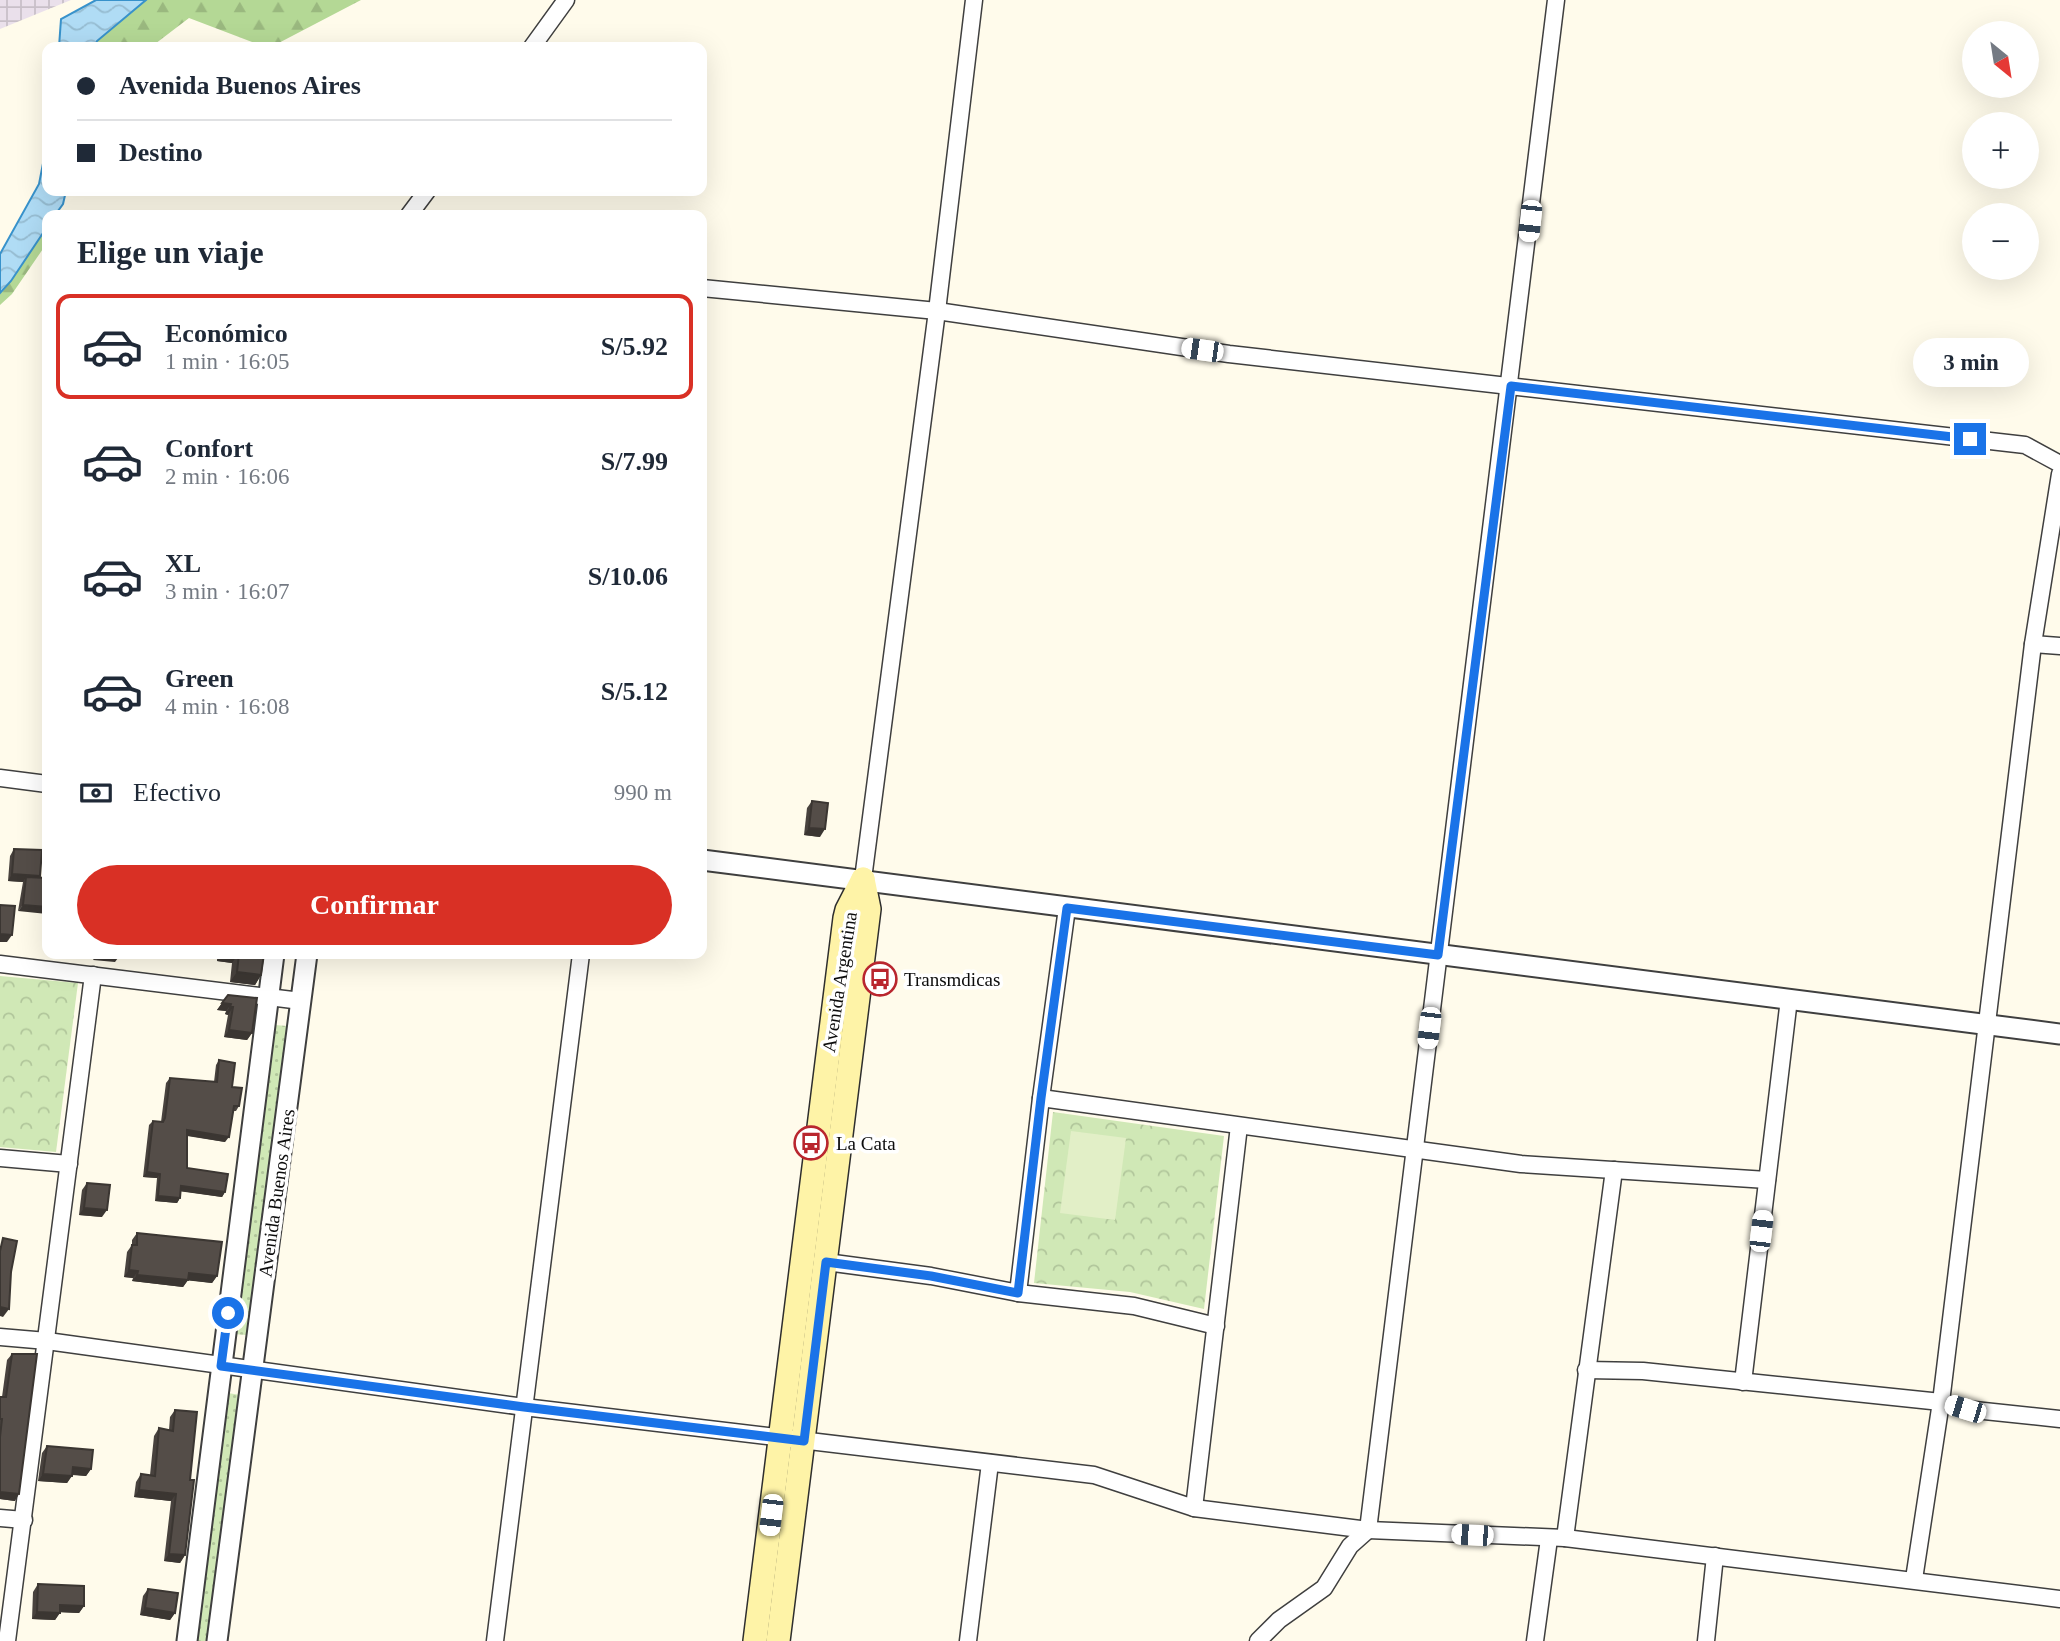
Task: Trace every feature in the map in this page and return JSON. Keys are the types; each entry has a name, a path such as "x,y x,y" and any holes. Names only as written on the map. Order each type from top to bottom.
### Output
{"main road":[{"name":"Avenida Argentina","path":"755,1641 826,1262 869,909 863,879"},
{"name":"Avenida Argentina","path":"778,1641 801,1259 845,918 863,879"}],"street":[{"path":"536,42 566,0"},
{"path":"863,879 937,311 974,0"},
{"path":"1258,1641 1279,1620 1324,1588 1350,1546 1368,1530 1413,1149 1511,386 1556,0"},
{"path":"707,288 937,311 1229,354 2025,445 2060,464"},
{"path":"1914,1579 1941,1402 2033,644 2060,474"},
{"path":"2033,644 2060,646"},
{"path":"0,778 42,782"},
{"path":"707,861 2060,1034"},
{"path":"1018,1293 1067,908"},
{"name":"Avenida Buenos Aires","path":"187,1641 273,959"},
{"name":"Avenida Buenos Aires","path":"217,1641 306,959"},
{"path":"495,1641 580,959"},
{"path":"0,964 301,1002"},
{"path":"7,1641 93,975"},
{"path":"1743,1382 1789,999"},
{"path":"1041,1098 1521,1164 1767,1181"},
{"path":"1194,1508 1240,1126"},
{"path":"0,1158 69,1164"},
{"path":"1535,1641 1557,1539 1586,1370 1614,1170"},
{"path":"826,1262 931,1276 1018,1293 1134,1306 1216,1326"},
{"path":"0,1337 47,1341 524,1407 1094,1475 1194,1508 1368,1530 1557,1539 1914,1579 2060,1599"},
{"path":"1586,1370 1643,1371 1941,1402 1965,1409 2060,1419"},
{"path":"968,1641 989,1464"},
{"path":"0,1518 24,1520"},
{"path":"1706,1641 1715,1556"}],"shaded area":[{"path":"0,0 71,0 0,29"}],"green space":[{"path":"146,0 361,0 281,42 252,42 189,18 158,42 97,41"},
{"path":"38,213 42,213 42,250 12,294 0,305 0,268"},
{"path":"0,976 78,983 56,1152 0,1147"},
{"path":"275,1025 287,1026 246,1335 233,1334"},
{"path":"1053,1112 1224,1136 1204,1309 1130,1292 1034,1283"},
{"path":"1071,1131 1126,1138 1115,1220 1060,1213"},
{"path":"228,1393 240,1395 209,1641 196,1641"}],"water":[{"path":"96,0 146,0 97,42 59,42 61,19"},
{"path":"42,169 42,196 65,196 63,204 59,210 42,210 42,234 0,293 0,254 39,184"}],"building":[{"path":"812,801 828,803 825,829 809,828"},
{"path":"14,849 42,850 40,876 12,874"},
{"path":"26,877 42,878 42,907 23,905"},
{"path":"0,905 15,906 12,935 0,934"},
{"path":"238,959 263,959 261,975 237,972"},
{"path":"228,995 257,998 252,1033 229,1030 233,1007 230,1007 231,1004 222,1003"},
{"path":"219,1060 235,1063 232,1087 242,1088 239,1106 234,1106 229,1137 187,1130 187,1168 228,1174 225,1192 181,1186 180,1198 158,1196 160,1174 147,1172 153,1121 163,1122 165,1118 170,1078 217,1082"},
{"path":"87,1183 110,1185 107,1210 84,1208"},
{"path":"137,1233 222,1242 217,1276 189,1273 188,1280 137,1275 138,1271 129,1270 132,1245 137,1245"},
{"path":"3,1238 17,1241 11,1272 9,1309 0,1307 0,1251"},
{"path":"12,1354 37,1354 19,1494 0,1492 0,1397 6,1397"},
{"path":"175,1410 197,1412 190,1480 194,1480 185,1555 169,1554 176,1494 139,1490 141,1474 155,1476 159,1428 173,1431"},
{"path":"47,1446 93,1450 91,1469 73,1467 72,1476 43,1474"},
{"path":"38,1584 84,1586 84,1606 60,1605 60,1613 37,1612"},
{"path":"148,1589 178,1593 175,1613 145,1608"}],"place":[{"name":"Transmdicas","path":"880,979"},
{"name":"La Cata","path":"811,1143"}],"route":[{"path":"228,1313 221,1366 804,1441 826,1262 931,1276 1018,1293 1067,908 1438,955 1511,386 1970,439"}]}
